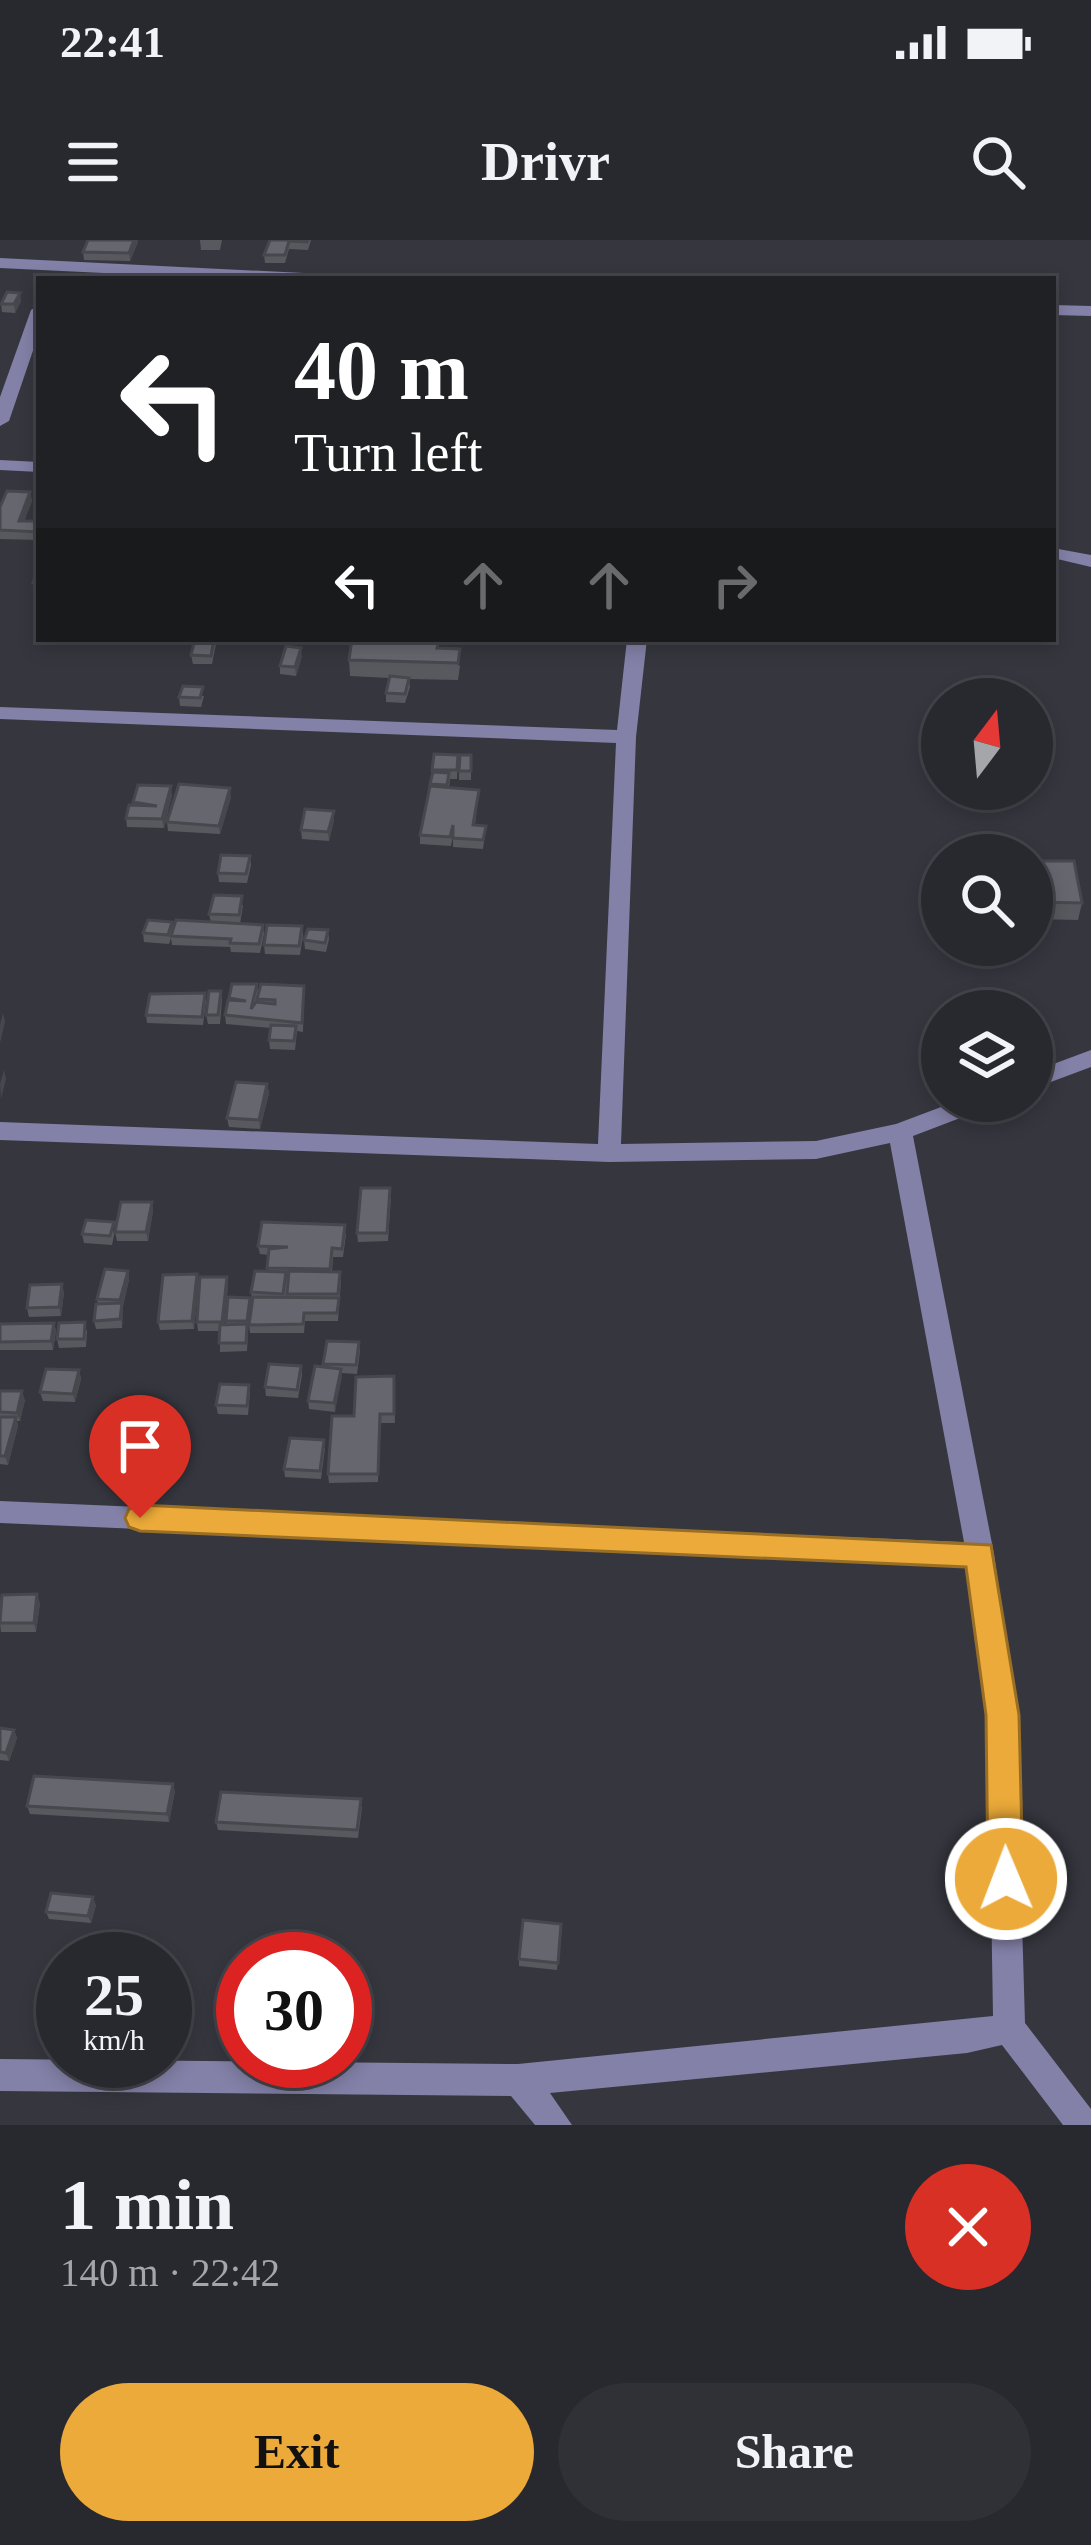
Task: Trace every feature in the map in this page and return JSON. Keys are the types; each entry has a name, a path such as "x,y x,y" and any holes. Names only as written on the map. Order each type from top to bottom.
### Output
{"street":[{"path":"0,263 262,276"},
{"path":"1056,310 1091,310"},
{"path":"0,421 36,319"},
{"path":"0,465 36,467"},
{"path":"1056,555 1091,561"},
{"path":"610,1153 626,737 637,642"},
{"path":"0,712 626,737"},
{"path":"1053,1073 1091,1058"},
{"path":"0,1131 610,1153 816,1150 926,1122"},
{"path":"900,1132 980,1554 1002,1715 1009,2028 1083,2125"},
{"path":"0,1512 980,1554"},
{"path":"0,2075 518,2080 968,2037 1009,2028"},
{"path":"518,2080 556,2125"}],"building":[{"path":"88,240 134,240 129,253 83,252"},
{"path":"270,240 308,240 289,241 285,255 264,255"},
{"path":"7,292 20,293 14,304 1,304"},
{"path":"7,491 30,492 19,521 36,521 36,532 0,530 0,507"},
{"path":"194,642 213,642 211,656 191,655"},
{"path":"352,642 438,642 437,648 460,649 458,663 349,660"},
{"path":"286,646 301,648 295,667 280,666"},
{"path":"390,676 409,678 405,694 386,693"},
{"path":"183,686 203,687 200,698 179,697"},
{"path":"434,754 458,755 457,770 432,770"},
{"path":"460,755 471,755 471,771 459,771"},
{"path":"433,772 449,773 447,785 430,784"},
{"path":"179,784 230,788 219,826 167,822"},
{"path":"138,785 171,786 162,819 126,818 129,805 157,806 133,802"},
{"path":"430,786 479,790 473,825 486,826 483,840 453,838 453,825 450,837 420,835"},
{"path":"305,809 334,811 328,832 301,830"},
{"path":"221,855 250,856 246,874 218,873"},
{"path":"1053,861 1074,861 1082,903 1053,902"},
{"path":"214,895 242,896 239,915 209,914"},
{"path":"148,920 172,922 168,935 143,933"},
{"path":"176,920 263,925 259,944 230,943 231,939 171,936"},
{"path":"267,925 302,926 299,946 264,945"},
{"path":"308,929 328,930 325,943 304,940"},
{"path":"232,984 257,984 251,1009 256,1002 275,1004 275,1000 257,999 261,984 304,986 302,1023 225,1015 228,1000 246,1001 229,998"},
{"path":"209,991 221,991 218,1015 206,1015"},
{"path":"205,993 202,1017 146,1015 150,994"},
{"path":"271,1025 296,1026 294,1041 269,1040"},
{"path":"236,1082 267,1084 259,1120 227,1118"},
{"path":"361,1188 390,1188 387,1233 357,1233"},
{"path":"121,1202 152,1202 146,1232 115,1232"},
{"path":"86,1220 114,1222 110,1236 82,1234"},
{"path":"262,1222 345,1225 342,1249 332,1248 330,1269 267,1268 269,1249 288,1247 258,1246"},
{"path":"105,1269 128,1271 120,1300 97,1299"},
{"path":"255,1271 286,1272 283,1294 251,1292"},
{"path":"289,1271 340,1272 338,1294 287,1294"},
{"path":"197,1274 192,1321 158,1322 163,1275"},
{"path":"200,1277 227,1277 222,1322 197,1322"},
{"path":"62,1284 59,1307 27,1308 30,1285"},
{"path":"228,1297 250,1298 247,1321 226,1321"},
{"path":"253,1297 339,1298 337,1313 304,1313 303,1324 249,1325"},
{"path":"122,1303 120,1319 94,1321 96,1304"},
{"path":"85,1322 84,1339 57,1339 59,1323"},
{"path":"54,1323 51,1341 0,1342 0,1324"},
{"path":"247,1324 246,1343 219,1343 220,1325"},
{"path":"327,1341 359,1342 356,1365 323,1364"},
{"path":"269,1364 301,1366 297,1390 265,1387"},
{"path":"315,1366 341,1369 334,1403 308,1401"},
{"path":"46,1369 79,1370 73,1394 40,1392"},
{"path":"394,1376 394,1414 380,1414 378,1474 328,1474 332,1416 354,1416 356,1377"},
{"path":"220,1384 249,1385 247,1406 216,1405"},
{"path":"0,1391 22,1391 17,1413 0,1412"},
{"path":"0,1417 16,1417 5,1456 0,1456"},
{"path":"290,1438 324,1440 320,1471 284,1469"},
{"path":"37,1594 34,1623 0,1623 2,1595"},
{"path":"0,1728 14,1730 6,1753 0,1752"},
{"path":"34,1776 173,1784 167,1814 27,1806"},
{"path":"221,1792 361,1799 357,1830 216,1822"},
{"path":"51,1893 93,1897 88,1916 46,1912"},
{"path":"523,1920 561,1924 558,1963 519,1959"}],"route":[{"path":"140,1518 980,1554 1002,1715 1006,1879"}]}
